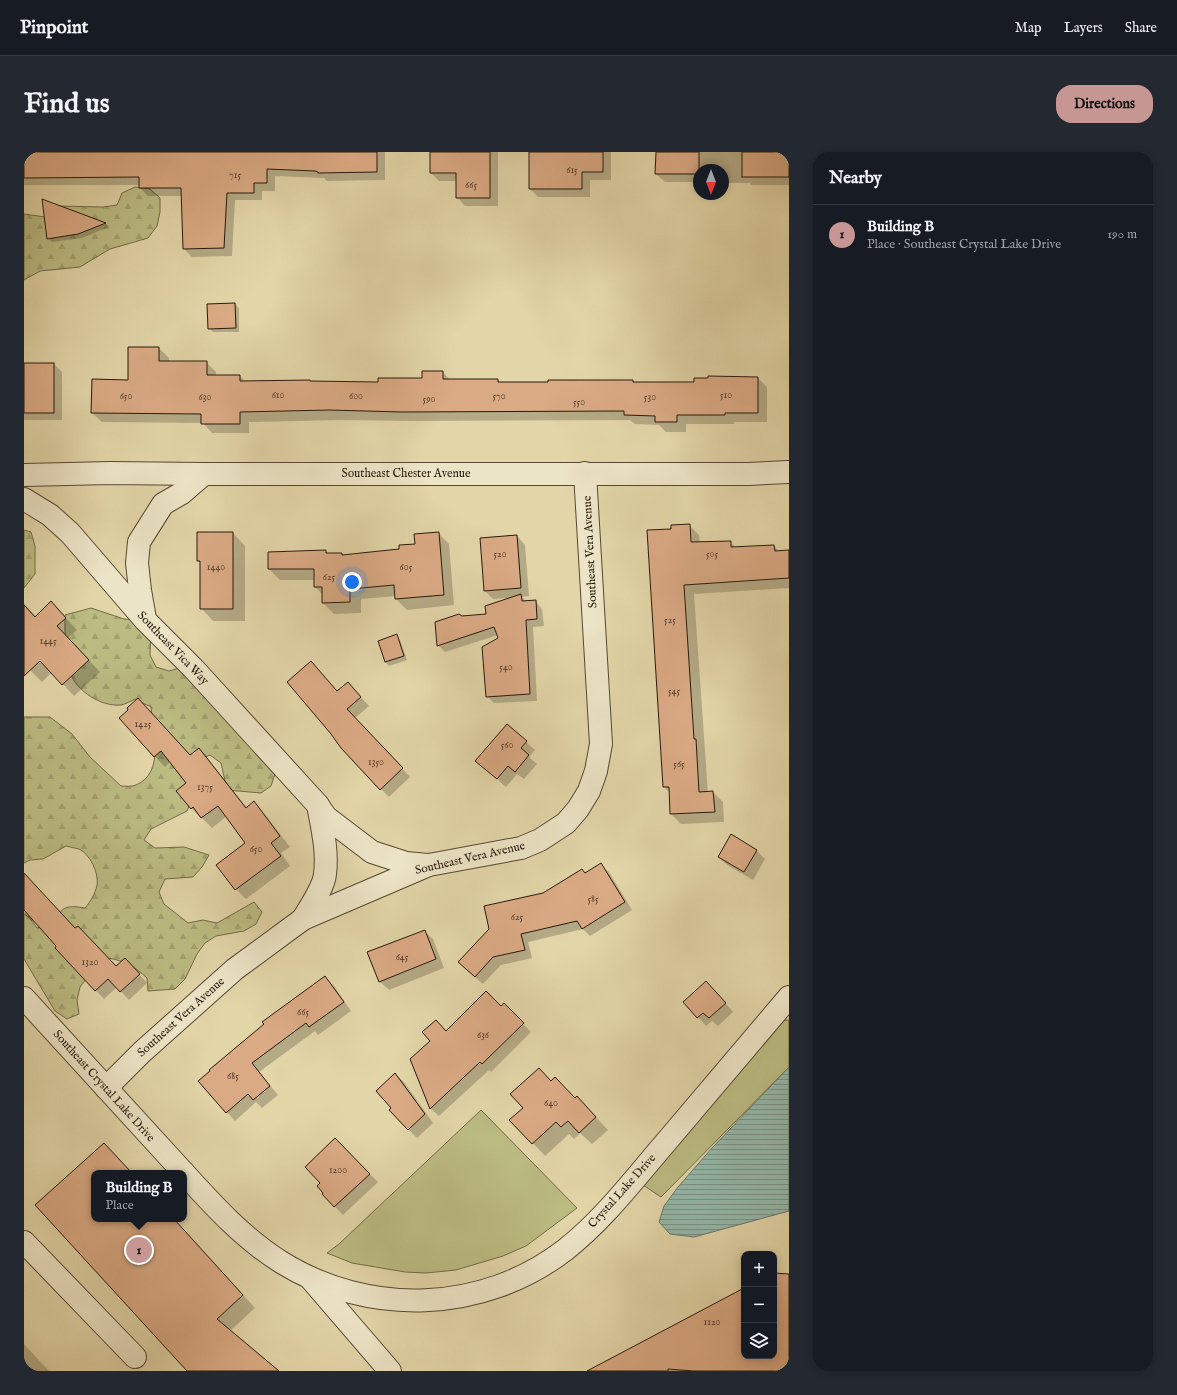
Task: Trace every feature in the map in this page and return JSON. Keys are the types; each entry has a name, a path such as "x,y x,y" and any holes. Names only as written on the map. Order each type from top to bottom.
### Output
{"street":[{"name":"Southeast Chester Avenue","path":"24,475 110,473 749,474 788,472"},
{"name":"Southeast Vera Avenue","path":"106,1088 142,1052 235,968 304,919 429,865 521,848 540,840 566,823 578,809 589,791 596,771 601,744 585,473"},
{"path":"145,620 137,563 139,542 163,504 182,493 204,474"},
{"name":"Southeast Vica Way","path":"24,499 50,515 70,533 145,620 194,669 317,804 326,817 372,852 406,862 429,865"},
{"path":"304,919 315,899 325,874 325,842 317,804"},
{"name":"Crystal Lake Drive","path":"309,1278 361,1296 403,1301 446,1298 488,1290 528,1274 566,1249 605,1214 789,997"},
{"name":"Southeast Crystal Lake Drive","path":"24,998 181,1170"},
{"name":"Southeast Crystal Lake Drive","path":"187,1176 203,1194 249,1238 281,1262 309,1278"},
{"path":"24,1242 135,1358"},
{"path":"309,1278 389,1371"}],"green space":[{"path":"135,187 150,189 160,198 160,212 157,226 148,238 110,249 80,267 40,271 24,280 24,214 45,217 57,206 103,207 117,205 122,193"},
{"path":"24,530 31,532 35,546 35,574 24,588"},
{"path":"91,608 124,619 139,620 151,627 150,655 156,667 169,671 183,667 280,759 271,786 261,793 227,790 221,763 210,755 198,760 192,799 187,811 151,829 144,840 155,848 184,847 209,855 202,867 193,877 165,879 159,892 164,904 188,923 203,920 217,923 254,902 262,912 256,924 244,931 216,936 205,943 197,954 185,979 175,989 148,991 147,978 124,962 108,958 96,966 80,987 77,1000 79,1014 67,1019 55,1011 24,959 24,914 29,917 37,928 53,924 59,913 65,908 85,908 95,891 97,885 97,875 93,864 83,851 66,846 43,859 30,860 24,863 24,717 50,717 72,734 90,757 121,786 134,786 145,779 151,771 155,750 151,707 135,699 121,705 106,703 84,692 73,680 68,666 66,652 65,615"},
{"path":"789,1020 789,1067 661,1197 640,1183 758,1021"},
{"path":"481,1110 577,1208 526,1246 503,1256 456,1270 426,1273 405,1272 352,1263 327,1253 339,1244"}],"shaded area":[{"path":"789,1067 789,1211 694,1237 670,1234 659,1222 664,1206 678,1187 712,1148"}],"building":[{"path":"24,152 377,152 377,172 318,173 315,171 267,169 267,183 254,183 254,193 227,193 224,248 183,249 181,188 139,188 139,177 24,178"},
{"path":"430,152 490,152 490,198 456,198 456,173 430,173"},
{"path":"529,152 603,152 603,172 582,172 582,189 529,189"},
{"path":"656,152 699,152 699,164 693,164 693,174 655,174"},
{"path":"742,152 789,152 789,177 742,177"},
{"path":"42,199 106,223 78,234 47,239"},
{"path":"235,303 236,328 208,329 207,304"},
{"path":"128,347 159,347 159,361 207,361 207,375 240,375 240,381 310,380 378,382 378,378 422,378 422,371 443,371 443,379 498,379 498,382 548,382 548,380 633,380 633,382 694,382 694,378 708,378 708,376 758,377 758,413 677,415 677,422 655,422 655,416 624,415 624,411 402,412 329,410 240,412 240,424 201,424 201,414 91,413 92,379 128,380"},
{"path":"24,363 54,363 54,413 24,413"},
{"path":"690,524 691,542 731,541 731,547 774,545 775,551 789,550 789,578 684,585 699,792 713,791 715,812 670,814 669,787 663,787 647,530 671,529 671,525"},
{"path":"197,532 233,532 233,609 200,609 200,561 197,561"},
{"path":"439,532 444,595 395,599 394,585 350,589 350,602 322,603 322,587 314,587 314,569 268,569 268,552 326,550 326,553 342,553 342,555 399,549 399,545 415,544 414,534"},
{"path":"517,535 521,588 484,591 480,538"},
{"path":"521,594 522,601 536,600 537,619 526,620 530,694 486,697 482,647 498,638 494,627 437,646 435,622 459,614 462,616 486,614 485,606"},
{"path":"51,601 66,618 57,626 89,660 62,685 40,661 24,676 24,605 35,617"},
{"path":"397,634 404,656 385,662 378,641"},
{"path":"311,661 337,691 348,682 361,697 347,709 403,768 380,790 341,748 287,682"},
{"path":"138,698 190,755 199,748 246,808 254,801 280,836 271,843 281,856 235,890 216,865 245,843 218,806 201,818 193,807 191,809 176,791 186,783 161,751 154,757 119,718"},
{"path":"507,724 527,741 521,748 529,755 515,772 508,766 497,779 475,761"},
{"path":"731,834 757,850 744,872 718,857"},
{"path":"601,863 625,902 582,929 577,921 521,934 525,950 493,957 475,977 458,962 489,929 484,906 543,893 582,869 585,873"},
{"path":"24,873 75,928 78,926 116,966 125,958 140,974 120,992 108,979 95,991 55,948 56,946 24,910"},
{"path":"425,930 436,959 379,982 367,952"},
{"path":"325,976 344,1002 309,1027 306,1023 252,1063 270,1086 253,1100 248,1094 226,1113 198,1081 264,1024 262,1022"},
{"path":"706,981 726,1003 709,1018 703,1013 697,1018 683,1002"},
{"path":"486,991 501,1006 504,1003 524,1023 482,1064 480,1062 430,1109 410,1059 430,1041 422,1032 436,1020 446,1031"},
{"path":"539,1068 551,1081 555,1077 575,1098 577,1096 596,1117 579,1133 568,1121 561,1127 556,1122 532,1144 509,1120 523,1108 510,1094"},
{"path":"395,1073 425,1114 408,1130 389,1110 391,1108 376,1091"},
{"path":"335,1138 370,1174 334,1207 317,1186 320,1183 305,1167"},
{"path":"104,1143 129,1170 91,1170 91,1222 177,1222 243,1295 217,1319 279,1371 187,1371 35,1205"},
{"path":"777,1273 789,1274 789,1371 694,1371 668,1369 668,1371 587,1371 741,1290 741,1359 777,1359"}],"place":[{"name":"Building B","path":"139,1250"}]}
